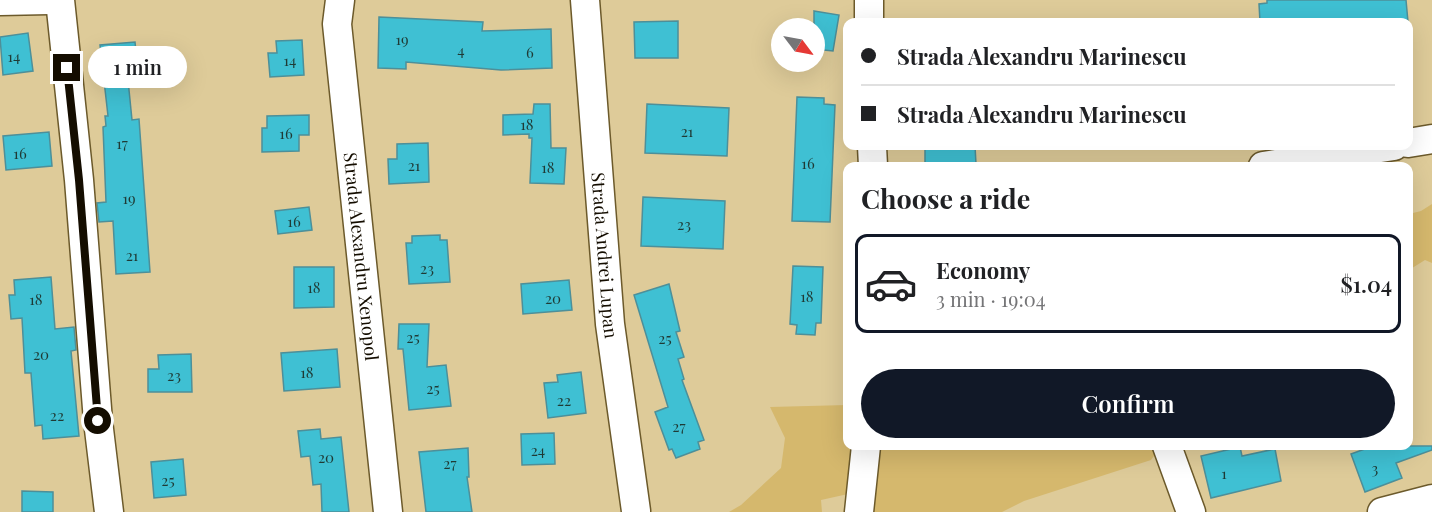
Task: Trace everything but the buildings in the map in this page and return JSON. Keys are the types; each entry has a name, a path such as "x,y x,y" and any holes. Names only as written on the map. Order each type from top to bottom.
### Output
{"street":[{"path":"0,1 49,0"},
{"path":"60,0 79,180 98,421 109,512"},
{"name":"Strada Alexandru Xenopol","path":"340,0 337,24 388,512"},
{"name":"Strada Andrei Lupan","path":"585,0 610,324 636,511"},
{"path":"869,0 869,18"},
{"path":"1413,142 1432,140"},
{"path":"1289,162 1368,150"},
{"path":"859,512 866,450"},
{"path":"1168,450 1191,512"},
{"path":"1382,512 1432,499"}],"shaded area":[{"path":"1432,204 1432,263 1425,260 1413,268 1413,213"},
{"path":"843,405 843,450 1158,450 1151,460 1024,501 1002,512 859,512 848,494 821,500 822,512 729,512 741,505 781,468 785,438 770,407"}],"route":[{"path":"67,68 79,180 98,421"}]}
